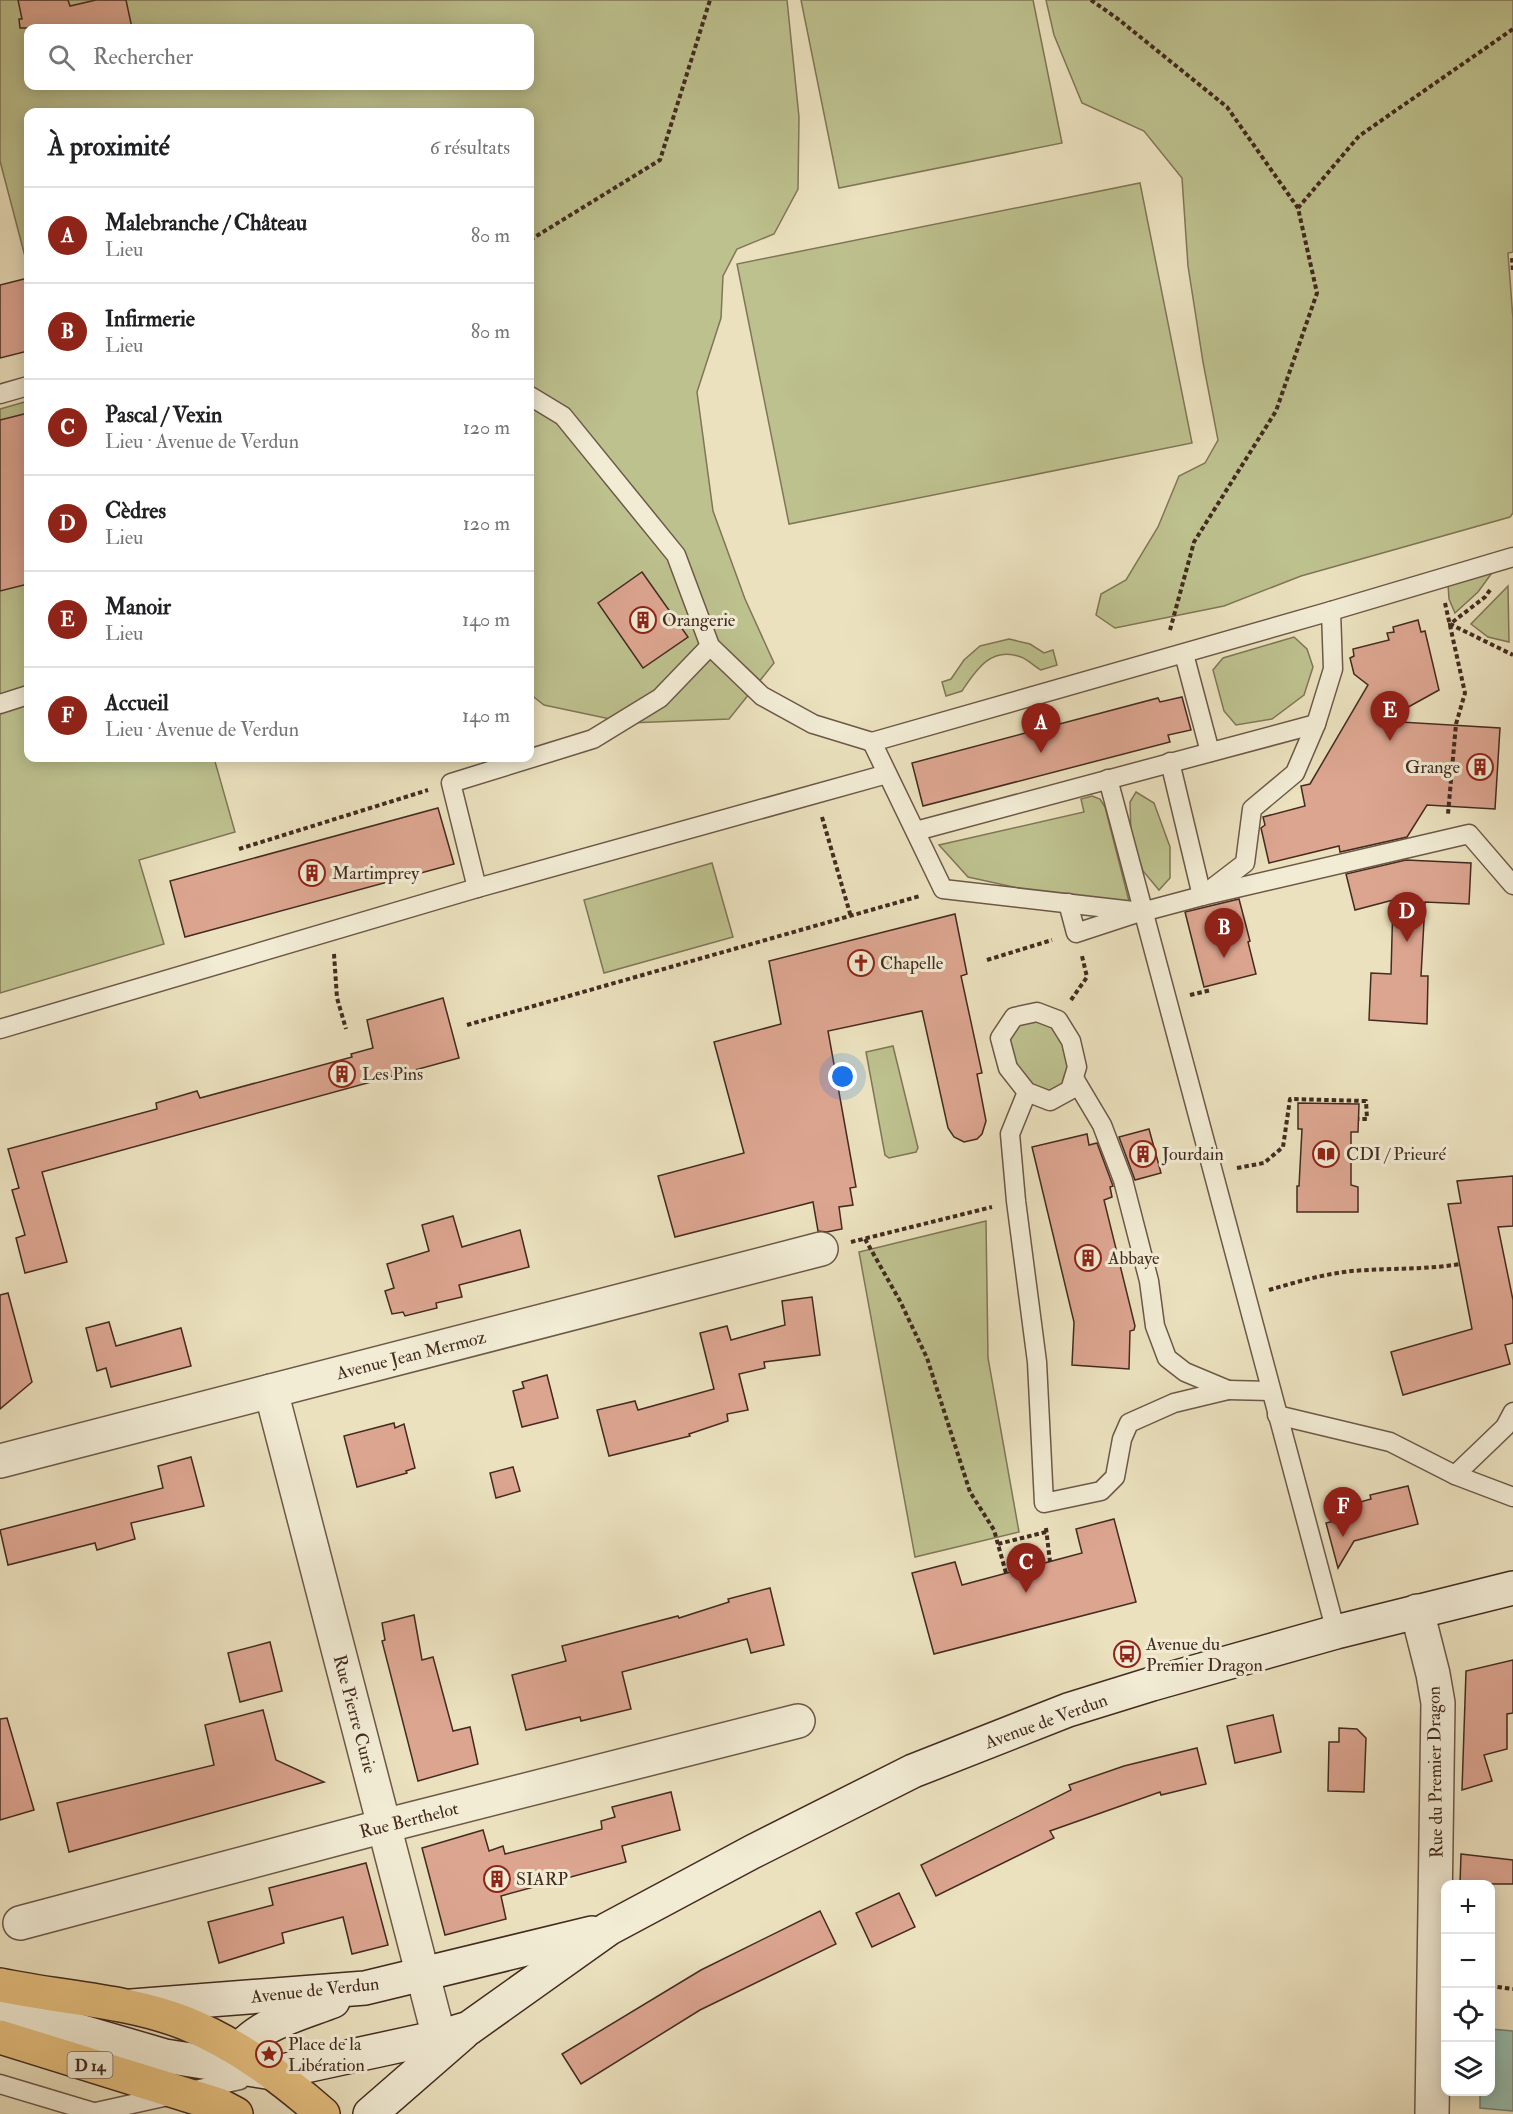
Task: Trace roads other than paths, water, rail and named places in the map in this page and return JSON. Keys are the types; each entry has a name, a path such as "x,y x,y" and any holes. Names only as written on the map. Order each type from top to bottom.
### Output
{"main road":[{"name":"D 14","path":"0,1985 124,2007 186,2024 229,2084"},
{"name":"D 14","path":"0,2037 179,2094 273,2073 323,2114"}],"street":[{"name":"Avenue Jean Mermoz","path":"0,1461 821,1249"},
{"name":"Rue Pierre Curie","path":"271,1391 423,1974 454,2032"},
{"name":"Avenue de Verdun","path":"273,2073 454,2032 608,1929 752,1852 913,1771 1068,1710 1336,1632 1513,1588"},
{"name":"Rue du Premier Dragon","path":"1418,1611 1438,1703 1432,2114"},
{"name":"Rue Berthelot","path":"20,1923 384,1826 798,1721"},
{"name":"Avenue de Verdun","path":"124,2007 366,1988 608,1929"},
{"path":"0,2012 52,2023 165,2056 229,2084 266,2028 366,1988"},
{"path":"370,2114 454,2032"}],"lane":[{"path":"0,394 24,387"},
{"path":"534,398 563,416 676,555 710,646 762,696 813,724 872,742 1184,654 1513,557"},
{"path":"1202,896 1245,863 1252,809 1295,773 1316,724 1333,669 1331,611"},
{"path":"534,757 593,739 660,698 710,646"},
{"path":"1184,654 1210,752"},
{"path":"0,704 24,696"},
{"path":"916,831 1316,724"},
{"path":"872,742 943,889 1142,912"},
{"path":"477,888 451,783 519,762"},
{"path":"1170,762 1202,896"},
{"path":"0,1029 477,888 887,774"},
{"path":"1108,779 1336,1632"},
{"path":"1068,903 1076,933 1202,896 1469,834 1513,885"},
{"path":"1037,1012 1058,1020 1071,1041 1077,1067 1074,1078 1070,1090 1050,1101 1027,1092 1008,1068 1000,1038 1014,1017 1037,1012"},
{"path":"1074,1078 1102,1125 1124,1180 1149,1281 1155,1326 1167,1358 1185,1372 1228,1390"},
{"path":"1027,1092 1010,1134 1016,1201 1037,1362 1044,1503 1101,1491 1114,1477 1122,1439 1129,1423 1174,1403 1228,1390 1271,1391"},
{"path":"1455,1475 1504,1427 1513,1412"},
{"path":"1277,1415 1390,1442 1455,1475 1513,1497"},
{"path":"0,2084 98,2113 179,2094"}],"place":[{"name":"Orangerie","path":"643,620"},
{"name":"Manoir","path":"1390,741"},
{"name":"Malebranche / Château","path":"1041,753"},
{"name":"Grange","path":"1480,767"},
{"name":"Martimprey","path":"312,873"},
{"name":"Cèdres","path":"1407,942"},
{"name":"Infirmerie","path":"1224,958"},
{"name":"Chapelle","path":"861,963"},
{"name":"Les Pins","path":"342,1074"},
{"name":"Jourdain","path":"1143,1154"},
{"name":"CDI / Prieuré","path":"1326,1154"},
{"name":"Abbaye","path":"1088,1258"},
{"name":"Accueil","path":"1343,1537"},
{"name":"Pascal / Vexin","path":"1026,1593"},
{"name":"Avenue du Premier Dragon","path":"1127,1654"},
{"name":"SIARP","path":"497,1879"},
{"name":"Place de la Libération","path":"269,2054"}]}
